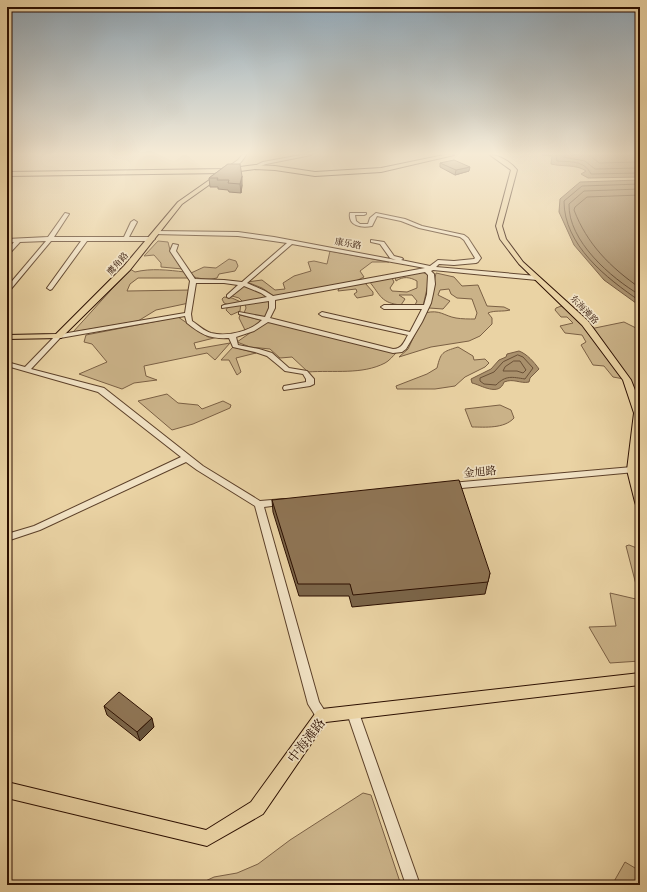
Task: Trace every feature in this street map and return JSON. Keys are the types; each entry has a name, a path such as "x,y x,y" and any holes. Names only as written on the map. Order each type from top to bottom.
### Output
{"main road":[{"name":"鹰角路","path":"58,336 127,268 180,203 189,197"},
{"name":"东海滩路","path":"507,197 499,226 503,239 521,264 585,323 627,380 638,412 632,470 640,502"},
{"path":"7,337 58,336"},
{"name":"中海滩路","path":"7,790 206,838 257,808 322,716 640,679"}],"street":[{"path":"9,288 50,239 66,214"},
{"path":"345,253 348,250 426,263 476,261 478,258 466,239 462,236 421,227 403,220 376,214 370,225 361,226 355,224 352,214 364,214"},
{"path":"126,239 134,222"},
{"name":"康乐路","path":"7,241 50,239 126,239 154,236 238,234 291,242 432,268 537,278"},
{"path":"50,288 85,239"},
{"path":"7,253 19,240"},
{"path":"372,241 382,243 392,257"},
{"path":"229,296 291,242"},
{"path":"175,245 173,251 192,281 188,314 189,322 204,333 211,336 232,336 254,329 264,323 272,310 272,298"},
{"path":"224,306 425,270 432,268 438,262"},
{"path":"240,313 393,351 400,351 404,348 426,308 432,280 430,274 425,270"},
{"path":"192,281 243,283 258,288 272,298"},
{"path":"384,307 426,308"},
{"path":"58,336 188,314"},
{"path":"322,314 412,334"},
{"name":"鹰角路","path":"26,370 58,336"},
{"path":"232,336 235,346 268,353 278,360 287,370 305,372 310,379 310,384 288,388"},
{"path":"7,364 101,390 200,468 259,504 290,501"},
{"path":"7,538 38,528 187,458"},
{"name":"金旭路","path":"441,487 632,470"},
{"path":"259,504 314,704 322,716"},
{"path":"353,713 413,885"}],"shaded area":[{"path":"158,241 168,242 170,250 183,269 161,267 161,263 154,255 144,256"},
{"path":"330,251 389,262 372,262 360,271 364,277 354,282 274,296 262,288 247,282 262,280 275,290 285,289 283,283 294,276 311,271 308,262 314,261 327,264"},
{"path":"229,259 236,261 238,266 235,271 219,274 217,278 199,278 194,277 191,273 204,267 216,268"},
{"path":"130,269 135,272 166,270 185,272 189,278 138,278 130,284 127,291 191,290 189,303 156,310 138,321 73,332"},
{"path":"421,272 428,274 429,280 423,306 415,305 417,301 412,295 399,295 405,299 401,305 389,303 379,295 369,281 392,278 394,282 390,288 392,291 407,292 417,288 417,281 401,278 396,281 395,277"},
{"path":"436,273 454,277 462,286 478,285 487,306 504,307 510,310 488,313 492,318 492,324 480,336 469,341 431,347 399,357 408,349 425,313 434,312 456,318 475,319 477,313 472,299 457,298 451,294 449,289 440,290 438,295 450,301 443,309 429,308"},
{"path":"365,283 373,292 373,295 357,298 354,294 357,292 356,289 338,291 339,287"},
{"path":"245,284 267,297 243,302 239,298 232,296"},
{"path":"224,297 232,298 241,302 240,311 231,315 226,310 229,305 224,303 222,299"},
{"path":"269,300 270,305 265,318 244,313 246,308 245,304"},
{"path":"564,305 584,326 624,379 613,377 604,366 593,365 581,345 586,342 582,335 565,333 560,326 573,323 567,317 561,317 555,310 556,308"},
{"path":"240,315 261,320 255,326 245,330 239,318"},
{"path":"178,317 208,337 218,337 194,343 196,349 230,343 215,360 207,353 144,366 146,376 157,380 134,383 122,389 79,374 107,362 92,344 84,342 86,335"},
{"path":"267,321 396,353 385,363 367,369 357,371 308,372 292,357 280,358 270,349 250,347 237,342"},
{"path":"624,322 640,330 640,502 632,470 638,412 623,373 590,329"},
{"path":"233,347 256,353 236,358 241,372 237,375 229,360 221,360"},
{"path":"458,347 473,356 474,360 485,359 489,363 485,367 465,377 455,386 435,389 397,389 396,386 427,374 437,368 443,353"},
{"path":"167,394 178,403 198,405 202,409 223,401 231,405 230,408 193,424 172,430 138,401"},
{"path":"500,405 511,410 514,418 510,422 500,426 472,427 465,409"},
{"path":"629,545 637,548 640,562 640,600 626,546"},
{"path":"610,593 640,600 640,661 610,663 589,627 616,626"},
{"path":"363,793 371,795 401,885 197,885 214,877 237,873 258,864 290,840"},
{"path":"625,862 640,871 640,885 612,885"}],"water":[{"path":"563,197 640,197 640,306 604,280 574,245 559,212 560,199"},
{"path":"519,351 530,358 539,369 530,378 529,382 508,381 504,382 498,389 485,388 472,383 471,379 491,369 499,360 506,357 507,354"}],"building":[{"path":"459,480 490,573 488,582 353,595 350,584 298,584 272,500"},
{"path":"119,692 152,718 137,732 104,706"}]}
